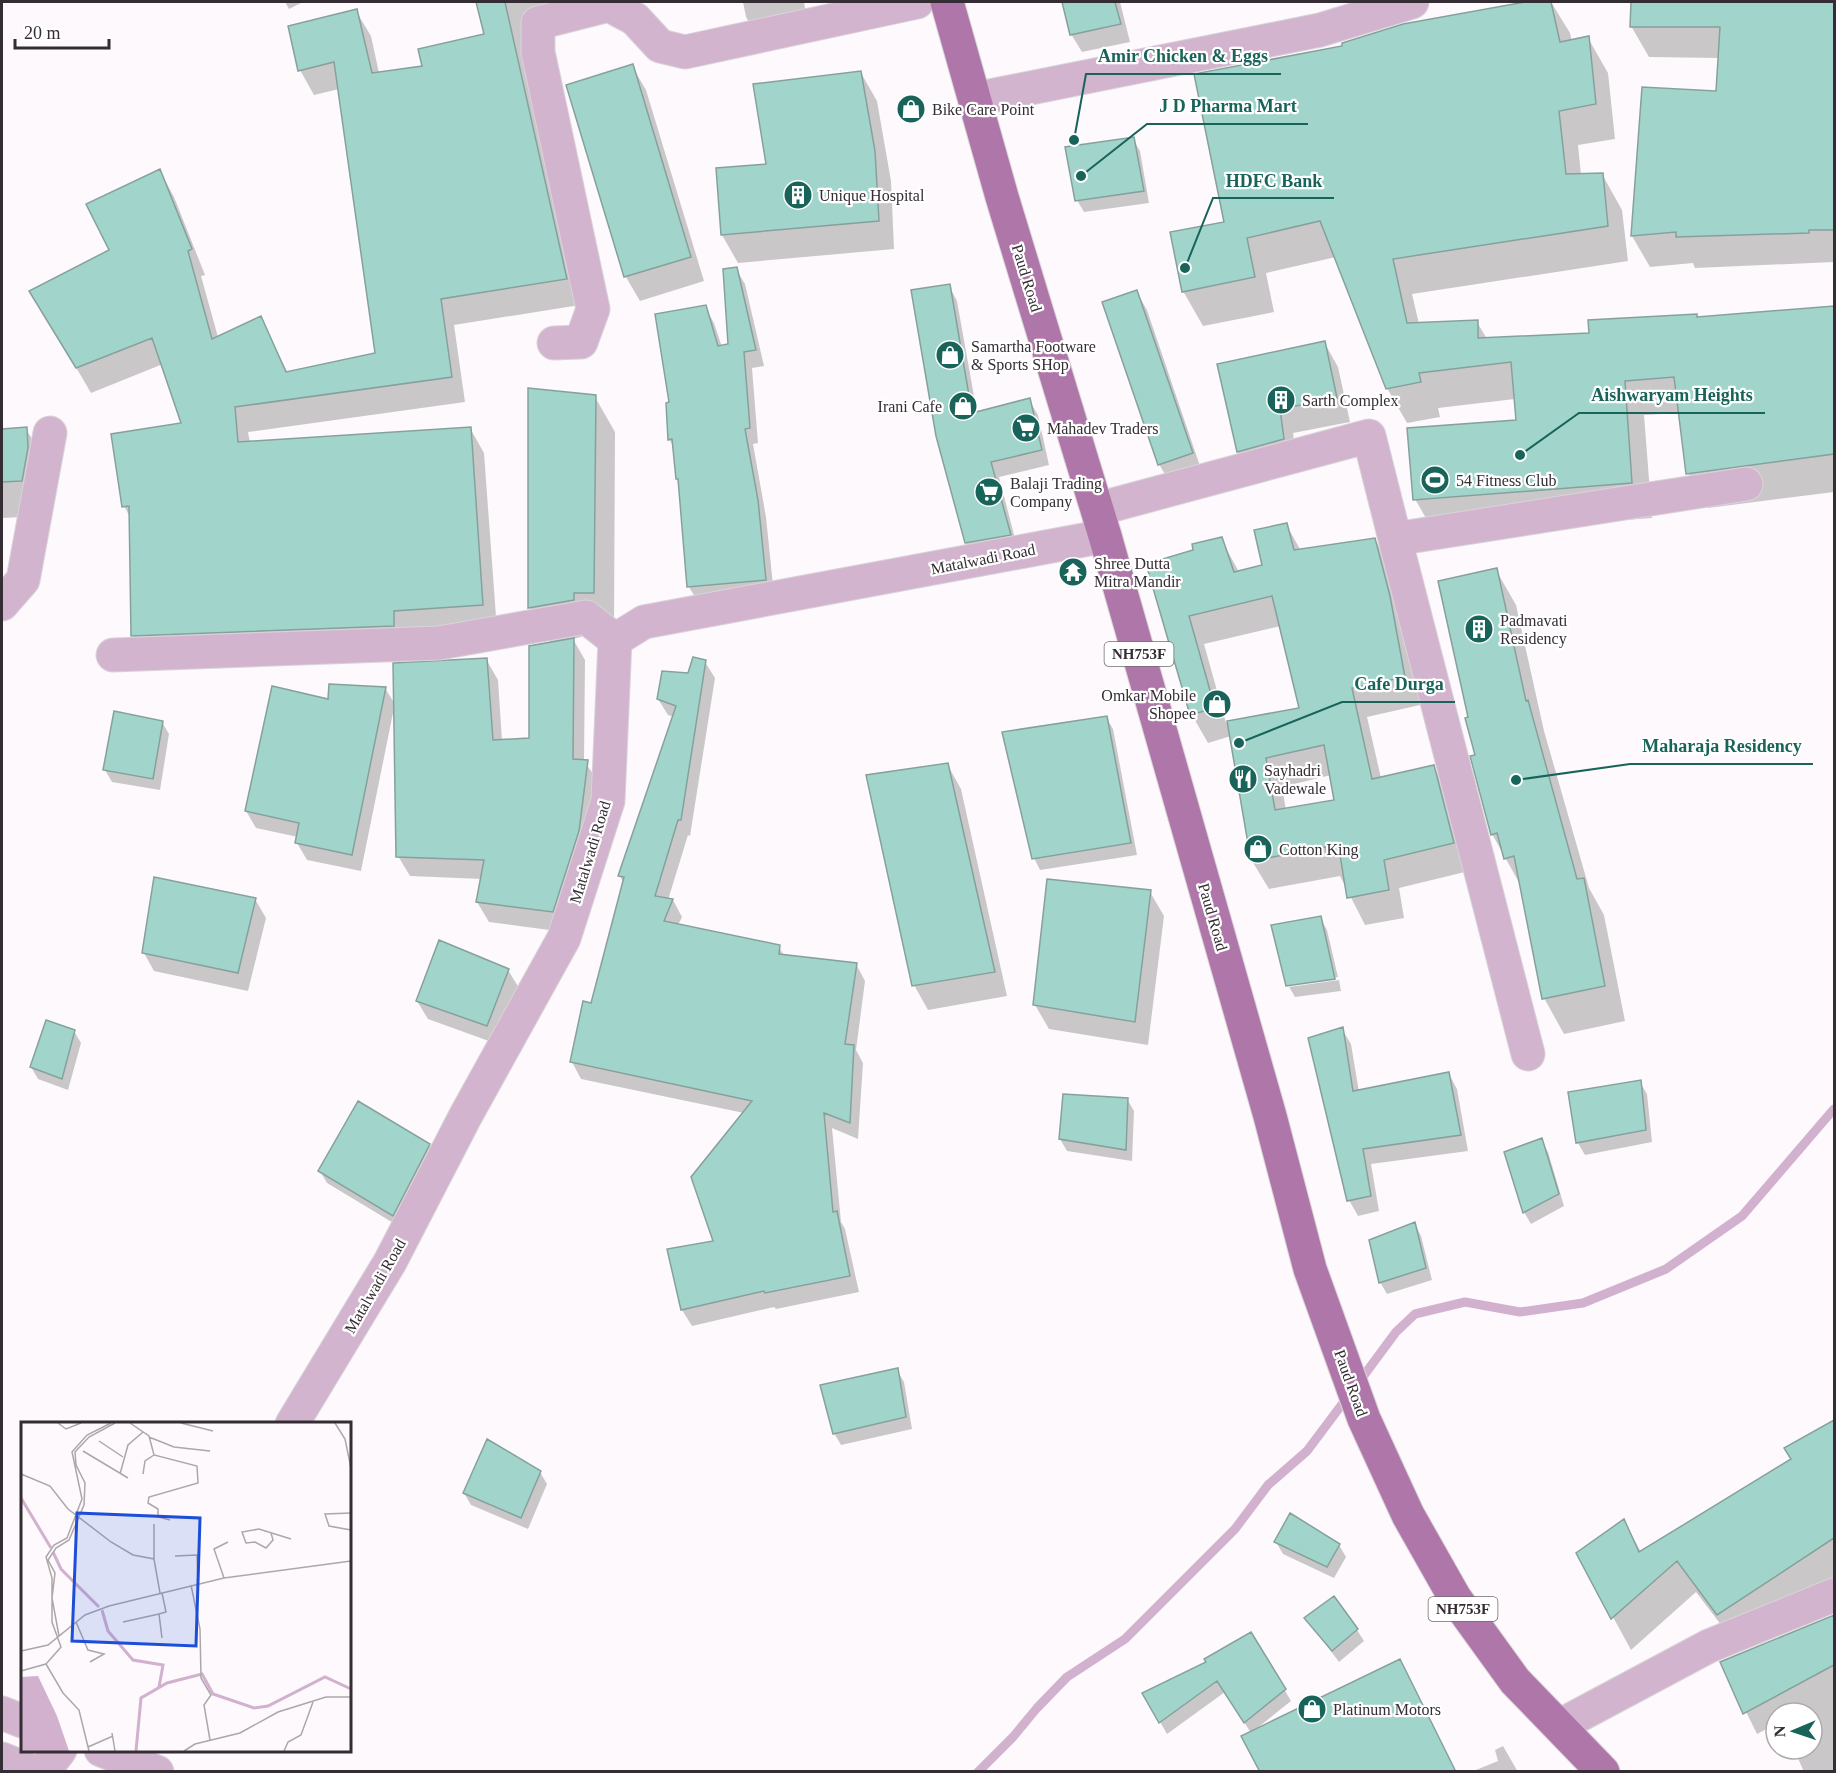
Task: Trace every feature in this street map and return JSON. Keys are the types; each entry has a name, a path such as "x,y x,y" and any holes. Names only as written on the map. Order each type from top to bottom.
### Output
{"main road":[{"name":"Paud Road","path":"947,2 1101,523 1270,1116 1310,1269 1364,1419 1408,1515 1455,1598 1515,1681 1603,1772"}],"street":[{"path":"554,343 581,342 592,309 538,52 538,23 609,5 635,19 660,46 685,52 917,2"},
{"path":"975,99 1320,30 1412,2"},
{"path":"2,604 23,580 50,433"},
{"name":"Matalwadi Road","path":"293,1422 390,1262 466,1115 564,938 608,801 615,640 644,622 1101,523 1370,436 1395,539"},
{"path":"1528,1053 1395,539 1746,484"},
{"path":"113,655 439,643 586,617 615,640"},
{"path":"1559,1726 1709,1646 1834,1595"},
{"path":"2,1713 21,1721"},
{"path":"43,1772 58,1752"},
{"path":"105,1752 157,1772"},
{"path":"2,1759 34,1772"}],"building":[{"path":"476,2 505,2 567,279 441,299 452,377 235,407 238,442 471,427 483,605 394,611 394,626 131,636 129,506 122,507 111,434 181,423 152,338 76,368 29,291 109,250 86,204 160,169 192,249 188,251 212,339 261,316 286,372 375,353 334,62 298,71 288,26 357,9 372,73 422,66 418,49 484,34"},
{"path":"1062,2 1115,2 1121,24 1070,35"},
{"path":"1525,2 1551,2 1560,42 1589,36 1596,104 1559,111 1566,174 1603,173 1608,226 1393,259 1407,323 1478,320 1478,338 1589,333 1588,320 1697,314 1697,317 1834,306 1834,454 1686,474 1674,377 1625,381 1632,483 1413,500 1407,428 1516,420 1511,362 1419,373 1421,382 1386,389 1320,221 1247,238 1255,277 1182,292 1170,232 1224,222 1194,74 1342,46 1342,43 1403,24"},
{"path":"1631,2 1834,2 1834,230 1809,230 1809,233 1676,237 1676,232 1631,236 1642,87 1716,91 1720,27 1630,27"},
{"path":"633,64 691,257 624,277 566,85"},
{"path":"861,71 875,151 879,221 721,235 716,168 766,164 753,84"},
{"path":"1134,137 1144,191 1075,201 1065,147"},
{"path":"737,267 756,350 744,352 750,428 745,429 758,500 766,580 687,587 678,479 676,479 672,439 668,440 666,403 669,402 655,314 706,305 718,346 728,344 723,269"},
{"path":"950,284 972,413 1030,398 1042,450 991,462 1011,535 965,543 936,436 911,290"},
{"path":"1137,290 1193,453 1158,465 1102,302"},
{"name":"Sarth Complex","path":"1325,341 1337,398 1280,409 1284,439 1237,452 1217,364"},
{"path":"528,388 596,395 594,593 574,593 574,600 528,608"},
{"path":"27,427 28,448 22,481 2,482 2,429"},
{"path":"1287,523 1294,550 1375,538 1390,596 1405,677 1352,688 1372,779 1434,765 1454,843 1384,860 1389,890 1347,898 1340,855 1327,857 1326,847 1251,861 1227,721 1299,708 1272,596 1189,616 1215,708 1190,715 1146,564 1193,550 1192,544 1222,537 1234,572 1262,565 1254,530","holes":["1324,745 1334,800 1275,810 1266,758"]},
{"path":"1497,568 1526,701 1528,700 1577,879 1584,878 1605,986 1542,999 1514,856 1504,859 1497,833 1491,835 1470,756 1475,755 1465,718 1468,717 1438,581"},
{"path":"574,638 573,759 588,760 579,831 553,912 476,902 484,860 396,857 393,663 487,658 493,740 529,738 529,646"},
{"path":"693,657 706,660 681,820 678,820 655,896 673,899 664,921 780,945 779,954 857,963 845,1044 854,1045 850,1123 824,1113 833,1212 837,1211 850,1276 765,1293 764,1291 681,1310 667,1249 713,1241 691,1177 752,1101 570,1062 583,1001 591,1003 624,877 618,876 676,706 657,699 662,671 688,673"},
{"path":"329,684 386,687 352,855 295,843 299,823 245,811 272,686 328,699"},
{"path":"114,711 163,721 153,779 103,770"},
{"path":"1107,716 1131,843 1032,859 1002,732"},
{"path":"948,763 995,972 912,986 866,775"},
{"path":"154,877 256,898 238,973 142,953"},
{"path":"1047,879 1151,890 1135,1022 1033,1005"},
{"path":"1321,916 1335,979 1286,986 1271,925"},
{"path":"439,940 509,969 487,1026 416,1001"},
{"path":"46,1020 75,1030 62,1079 30,1067"},
{"path":"1343,1027 1353,1091 1449,1072 1461,1135 1363,1149 1371,1196 1347,1201 1308,1038"},
{"path":"1641,1080 1646,1130 1576,1143 1568,1092"},
{"path":"1063,1094 1128,1098 1126,1150 1059,1139"},
{"path":"358,1101 430,1144 393,1216 318,1171"},
{"path":"1542,1138 1559,1194 1523,1213 1504,1152"},
{"path":"1415,1222 1426,1268 1379,1283 1369,1240"},
{"path":"898,1368 906,1417 833,1434 820,1385"},
{"path":"1834,1420 1834,1538 1717,1615 1677,1561 1611,1619 1576,1553 1624,1519 1639,1552 1791,1459 1784,1448"},
{"path":"487,1439 541,1471 521,1518 463,1493"},
{"path":"1290,1513 1340,1544 1327,1567 1274,1542"},
{"path":"1334,1596 1358,1629 1332,1651 1304,1618"},
{"path":"1834,1615 1834,1665 1743,1714 1720,1662"},
{"path":"1251,1632 1286,1689 1244,1723 1217,1681 1159,1723 1142,1693 1206,1662 1204,1659"},
{"path":"1400,1659 1456,1772 1260,1772 1241,1736"}],"waterway":[{"path":"1359,1382 1396,1332 1415,1314 1465,1302 1520,1312 1583,1303 1666,1269 1742,1216 1834,1109"},
{"path":"978,1772 1067,1677 1125,1639 1235,1529 1268,1485 1307,1451 1349,1395"}],"place":[{"name":"Bike Care Point","path":"911,109"},
{"name":"Amir Chicken & Eggs","path":"1074,140"},
{"name":"J D Pharma Mart","path":"1081,176"},
{"name":"Unique Hospital","path":"798,195"},
{"name":"HDFC Bank","path":"1185,268"},
{"name":"Samartha Footware & Sports SHop","path":"950,355"},
{"name":"Sarth Complex","path":"1281,400"},
{"name":"Irani Cafe","path":"963,406"},
{"name":"Mahadev Traders","path":"1026,428"},
{"name":"Aishwaryam Heights","path":"1520,455"},
{"name":"54 Fitness Club","path":"1435,480"},
{"name":"Balaji Trading Company","path":"989,492"},
{"name":"Shree Dutta Mitra Mandir","path":"1073,572"},
{"name":"Padmavati Residency","path":"1479,629"},
{"name":"Omkar Mobile Shopee","path":"1217,704"},
{"name":"Cafe Durga","path":"1239,743"},
{"name":"Sayhadri Vadewale","path":"1243,779"},
{"name":"Maharaja Residency","path":"1516,780"},
{"name":"Cotton King","path":"1258,849"},
{"name":"Platinum Motors","path":"1312,1709"}]}
